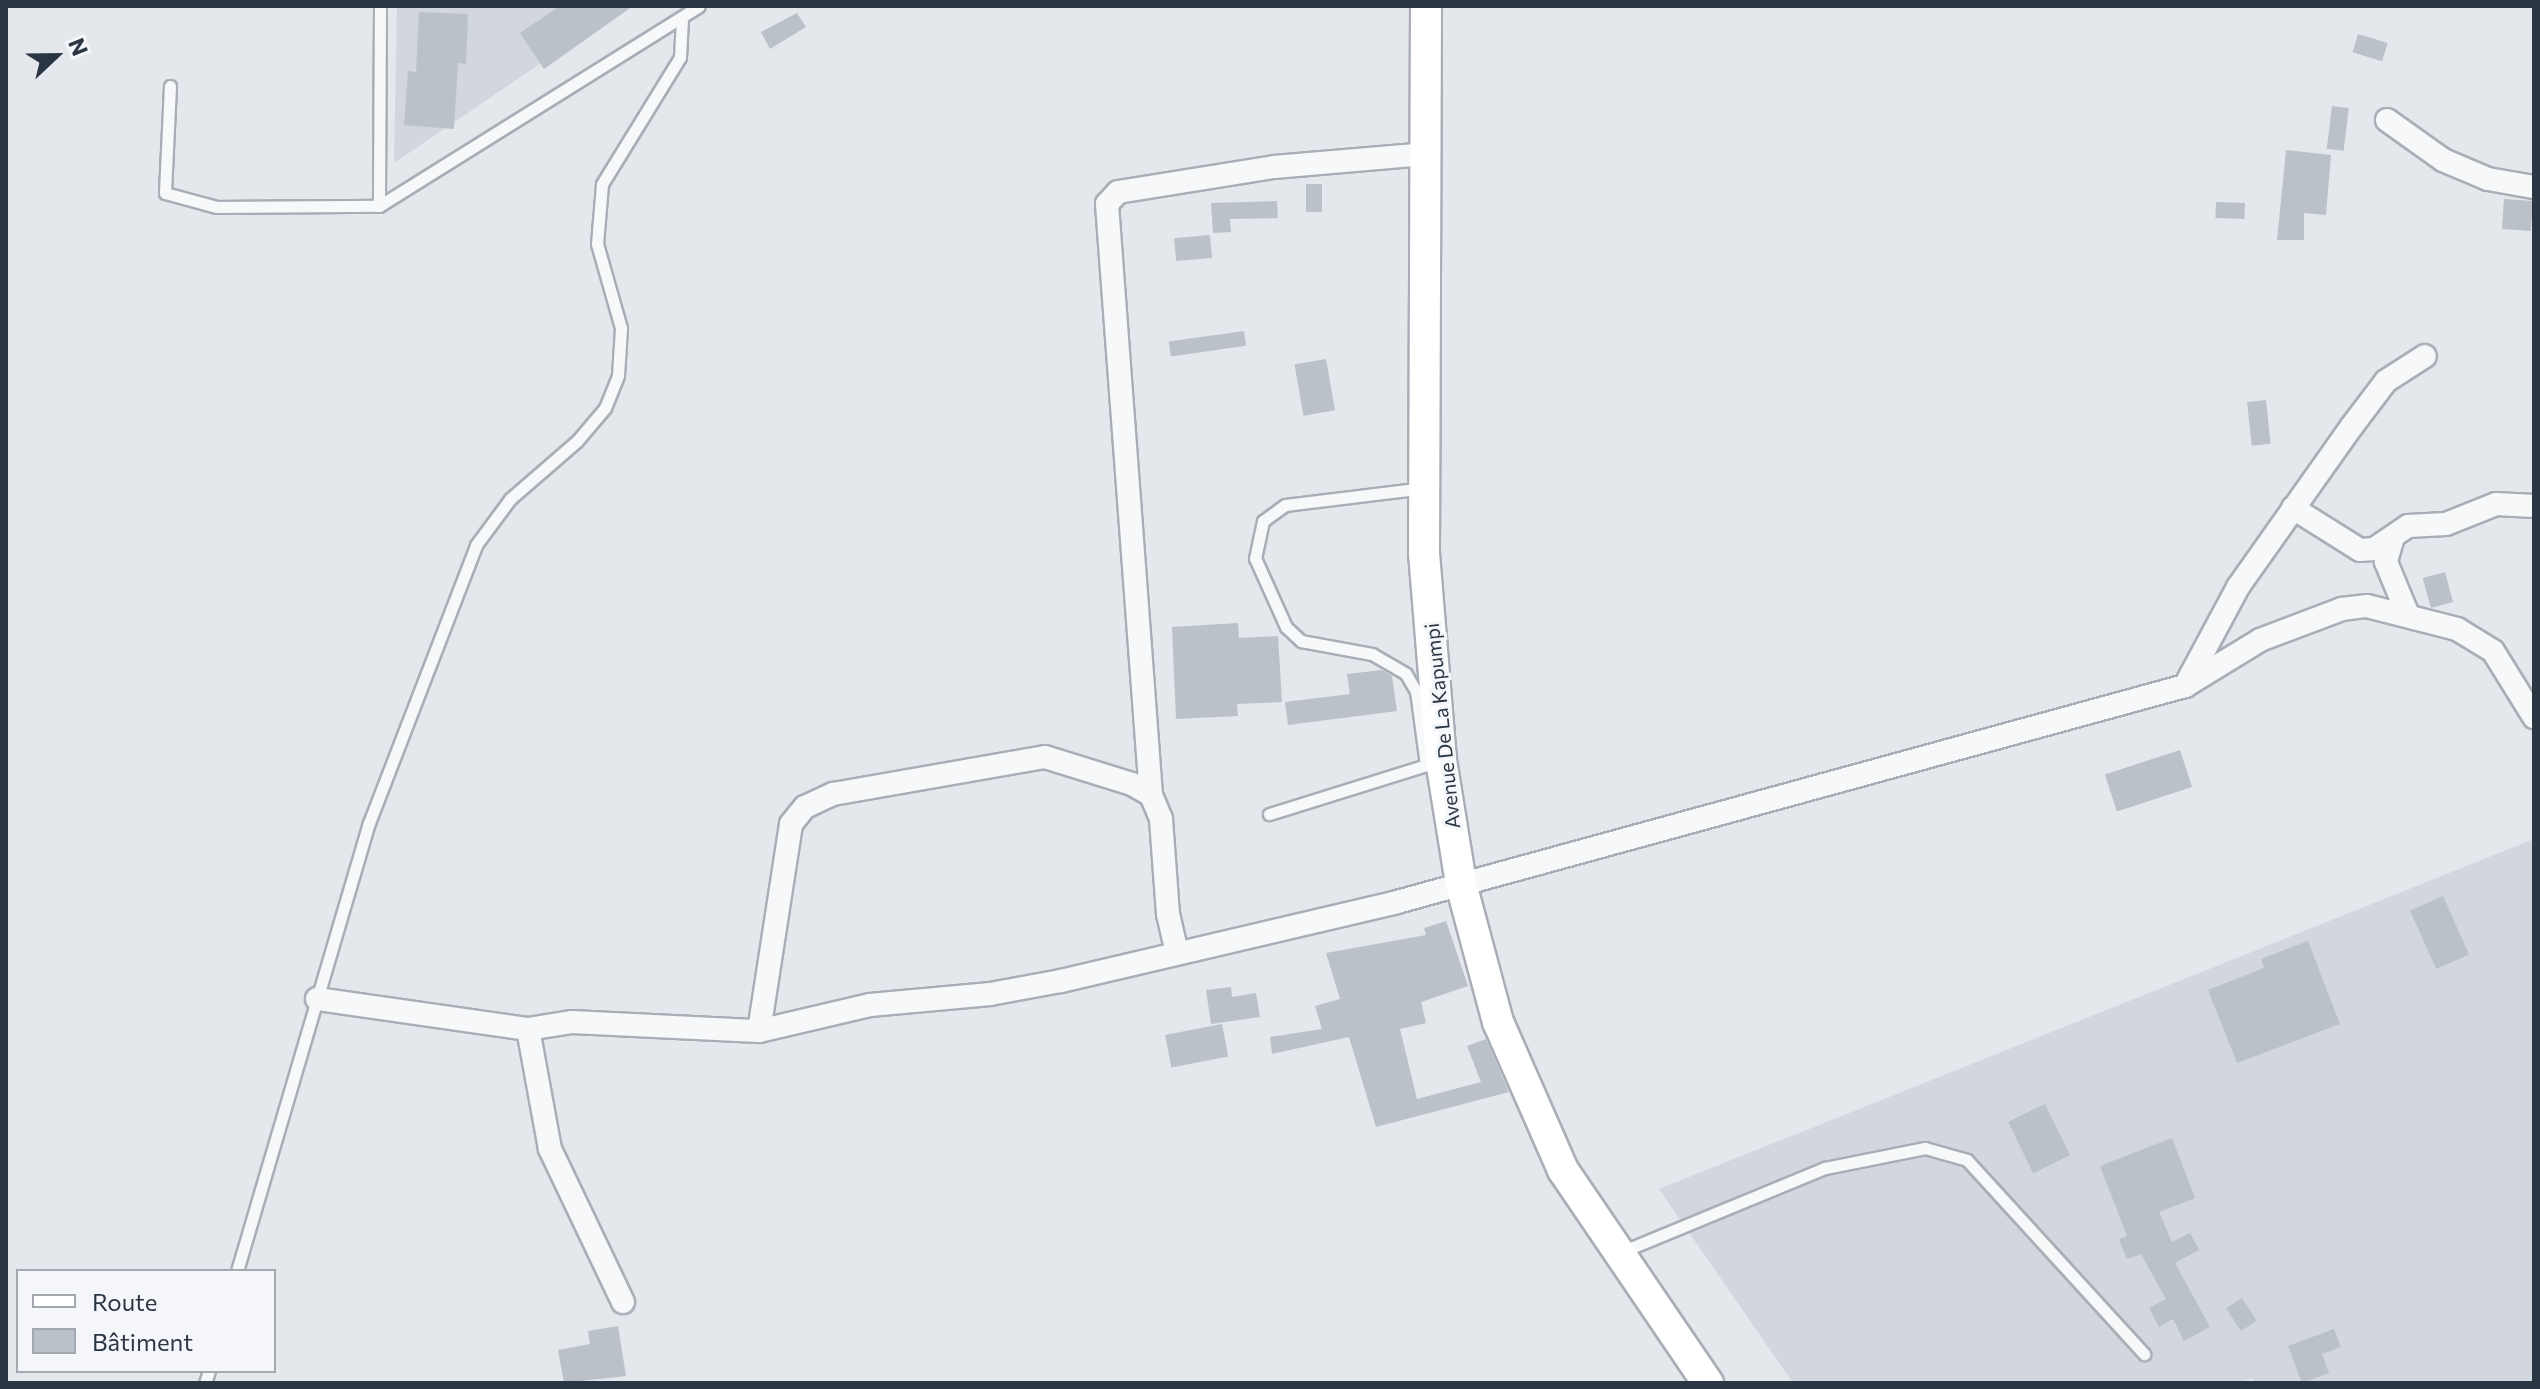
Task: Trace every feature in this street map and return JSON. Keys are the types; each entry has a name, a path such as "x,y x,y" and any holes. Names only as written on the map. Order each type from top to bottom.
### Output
{"main road":[{"name":"Avenue De La Kapumpi","path":"1426,6 1424,553 1434,762 1461,884 1498,1022 1563,1170 1616,1253 1708,1383"}],"street":[{"path":"2387,120 2443,160 2488,179 2534,187"},
{"path":"1177,952 1168,914 1161,819 1151,795 1107,204 1118,192 1274,167 1427,154"},
{"path":"2185,686 2238,587 2293,508 2386,381 2425,356"},
{"path":"2293,508 2360,550 2374,549 2408,526 2446,524 2496,504 2534,506"},
{"path":"2393,537 2386,562 2408,615"},
{"path":"317,999 528,1029 572,1022 759,1031 870,1005 1047,984 1461,884 2185,686 2260,640 2342,609 2367,606 2457,629 2493,651 2534,717"},
{"path":"759,1031 791,824 805,807 833,794 1045,757 1132,784 1151,795"},
{"path":"528,1029 550,1149 623,1302"}],"lane":[{"path":"379,206 380,6"},
{"path":"170,86 165,193 217,207 379,206 699,6"},
{"path":"238,1269 383,783 476,545 510,499 605,408 618,375 621,328 597,244 602,184 680,57 682,18"},
{"path":"1269,814 1434,762 1416,691 1406,674 1372,654 1301,641 1286,627 1255,558 1263,521 1285,505 1425,488"},
{"path":"1616,1253 1825,1168 1925,1148 1967,1160 2144,1354"}],"shaded area":[{"path":"397,6 625,6 394,163"},
{"path":"2534,839 2534,1383 2254,1383 2252,1378 2240,1383 1793,1383 1659,1189"}],"building":[{"path":"560,6 633,6 544,69 520,33"},
{"path":"419,12 468,14 466,64 458,63 454,129 404,125 408,71 416,72"},
{"path":"797,13 806,27 770,49 761,32"},
{"path":"2358,34 2388,43 2382,61 2352,52"},
{"path":"2332,106 2349,108 2344,151 2327,149"},
{"path":"2286,150 2331,155 2326,215 2304,213 2304,240 2277,240"},
{"path":"1306,184 1322,184 1322,212 1306,212"},
{"path":"2504,199 2533,201 2531,231 2502,229"},
{"path":"1277,201 1278,218 1230,219 1231,232 1213,233 1211,203"},
{"path":"2216,202 2245,203 2244,219 2215,218"},
{"path":"1210,235 1212,258 1176,261 1174,238"},
{"path":"1244,331 1246,346 1171,356 1169,342"},
{"path":"1326,359 1335,410 1304,416 1294,365"},
{"path":"2266,400 2271,444 2252,446 2247,402"},
{"path":"2445,572 2453,602 2431,608 2423,578"},
{"path":"1238,623 1239,638 1278,636 1282,702 1237,704 1238,716 1176,719 1172,627"},
{"path":"1382,670 1392,676 1397,711 1288,725 1285,702 1350,694 1347,674"},
{"path":"2180,750 2192,787 2117,812 2105,774"},
{"path":"2443,896 2469,954 2436,969 2410,911"},
{"path":"1446,921 1468,986 1421,1002 1426,1023 1400,1029 1417,1099 1481,1082 1467,1046 1486,1039 1509,1092 1376,1127 1349,1037 1272,1054 1270,1037 1322,1029 1315,1006 1340,999 1326,953 1426,935 1424,928"},
{"path":"2308,941 2340,1024 2237,1063 2208,990 2264,968 2261,959"},
{"path":"1231,987 1232,997 1256,993 1260,1017 1211,1024 1206,990"},
{"path":"1222,1024 1228,1056 1171,1067 1165,1035"},
{"path":"2045,1104 2070,1155 2033,1173 2008,1122"},
{"path":"2172,1138 2195,1198 2159,1212 2172,1242 2190,1233 2199,1250 2175,1263 2210,1327 2184,1341 2173,1319 2159,1327 2149,1308 2166,1299 2141,1254 2127,1259 2119,1239 2127,1236 2100,1166"},
{"path":"2242,1298 2257,1321 2241,1331 2226,1308"},
{"path":"618,1326 626,1376 564,1383 558,1350 590,1344 588,1331"},
{"path":"2334,1329 2341,1347 2322,1354 2329,1373 2302,1383 2288,1346"}]}
